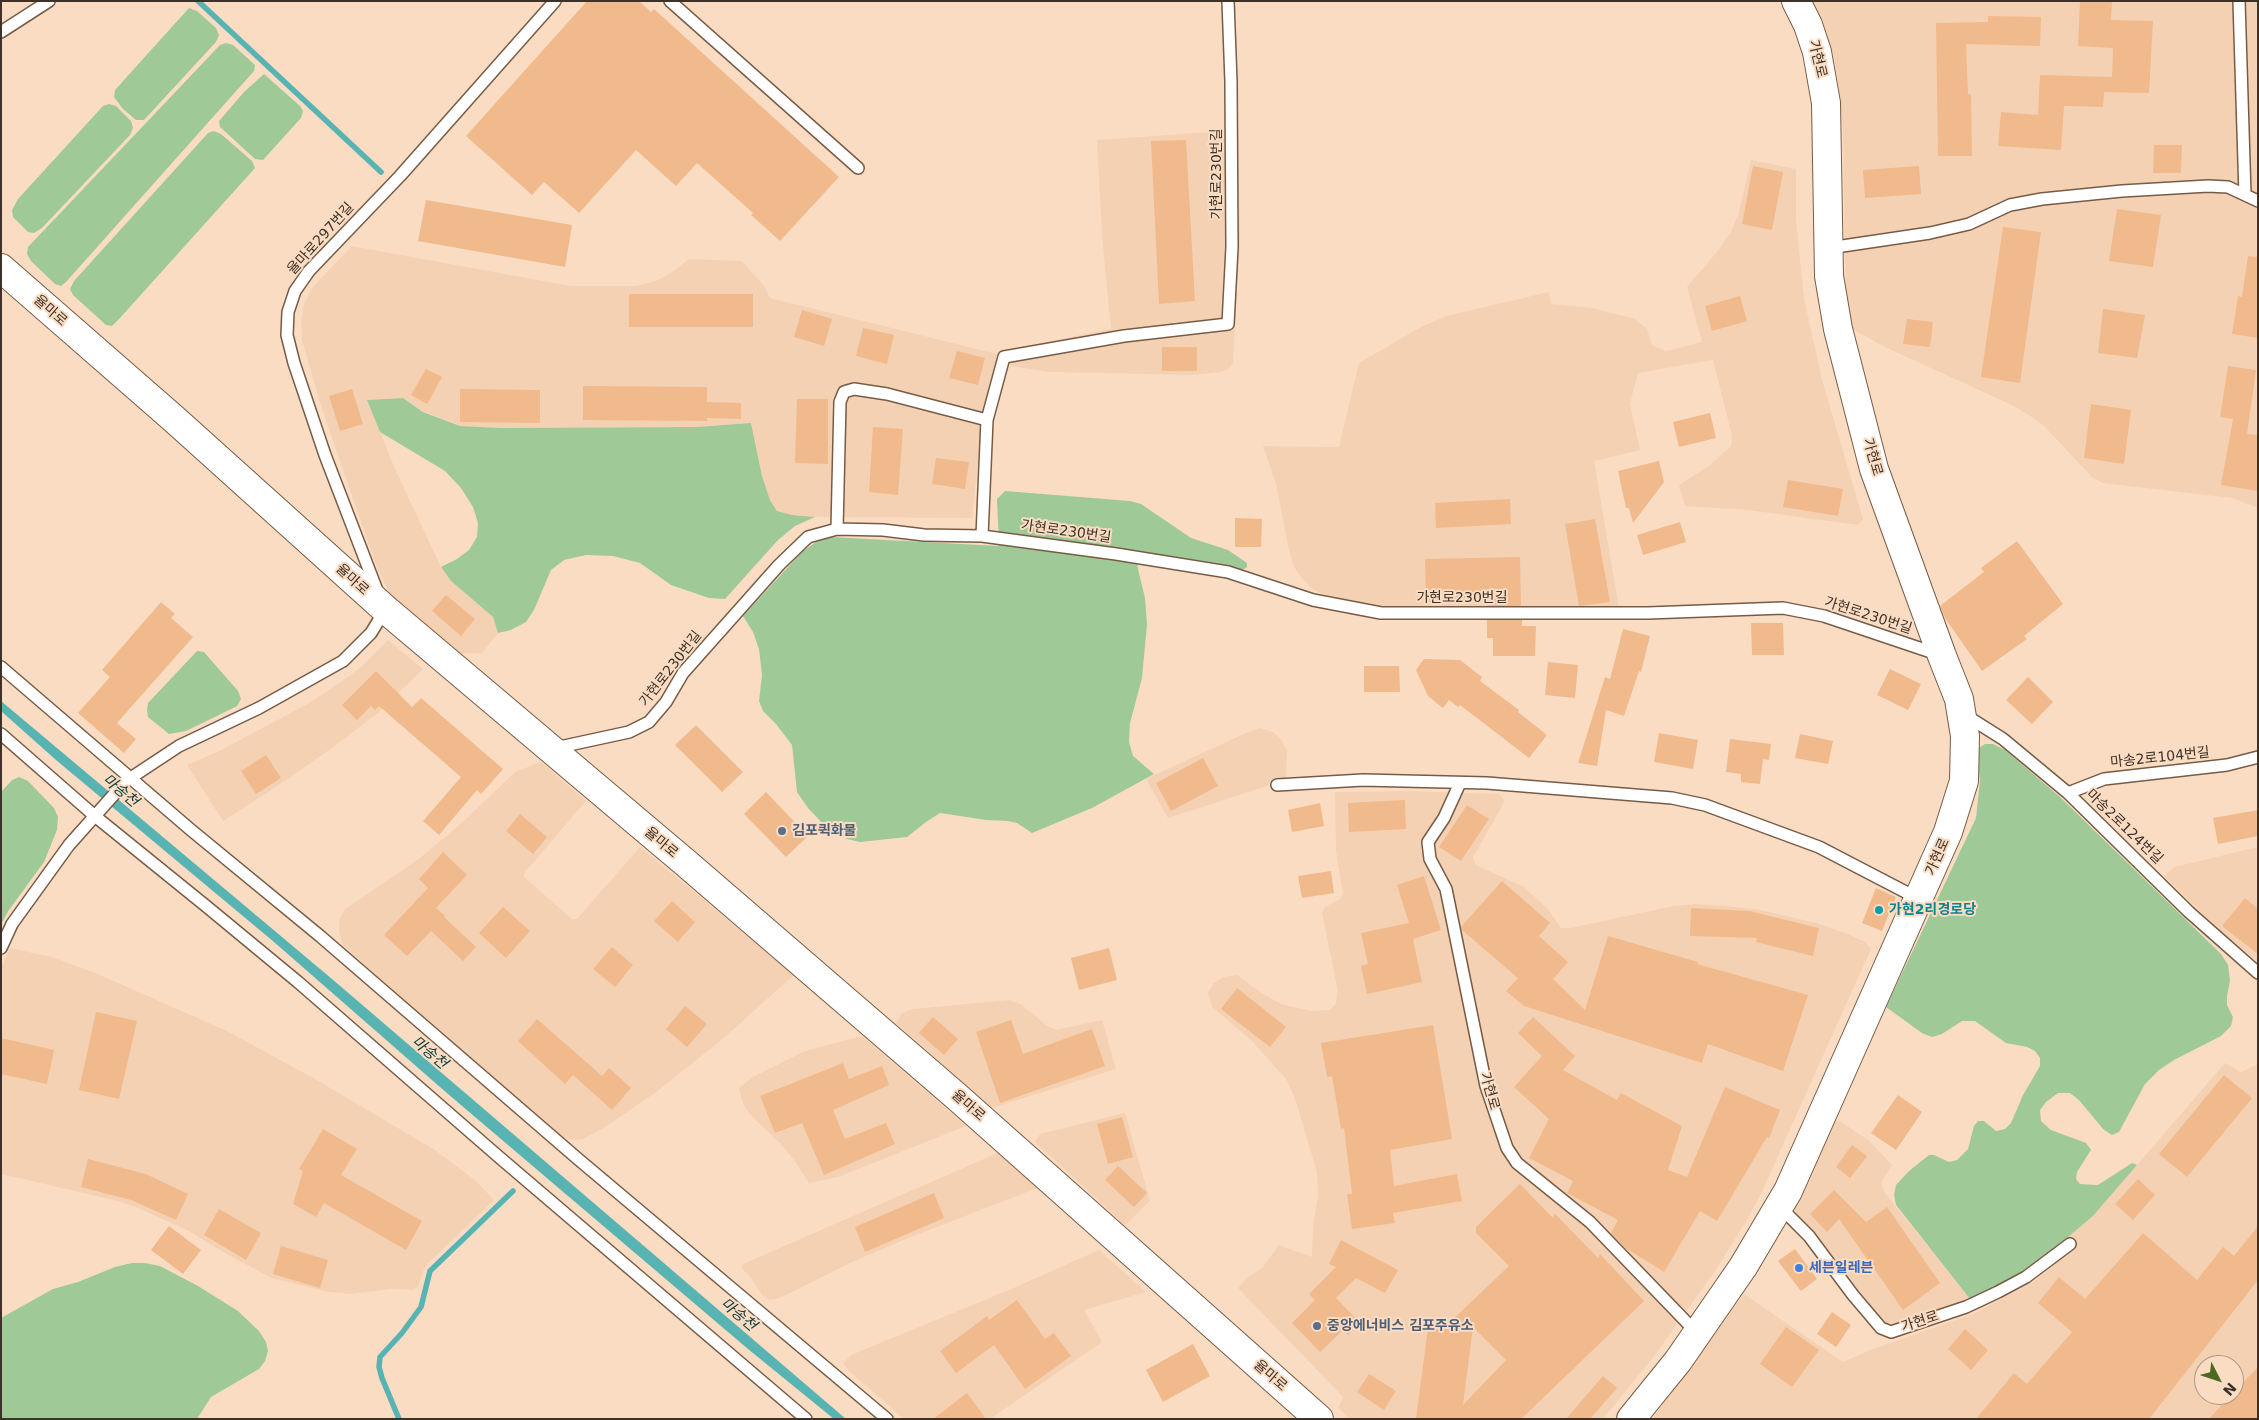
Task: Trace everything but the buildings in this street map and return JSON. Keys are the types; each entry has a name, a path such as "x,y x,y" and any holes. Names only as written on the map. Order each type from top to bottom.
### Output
{"street":[{"name":"가현로","path":"1631,1419 1678,1361 1743,1267 1788,1191 1948,832 1964,780 1965,736 1959,699 1874,469 1838,329 1829,276 1826,103 1817,52 1808,24 1796,1"},
{"name":"율마로","path":"1,268 174,419 385,609 549,750 687,864 956,1096 1319,1419"}],"lane":[{"path":"1,32 49,1"},
{"name":"율마로297번길","path":"385,609 325,454 294,363 287,335 288,312 295,291 309,271 400,176 555,1"},
{"path":"670,1 858,168"},
{"name":"가현로230번길","path":"982,536 987,420 1004,357 1124,336 1228,324 1232,247 1231,82 1228,1"},
{"path":"2239,1 2245,195"},
{"path":"1829,248 1930,233 1969,224 2010,205 2042,199 2122,190 2208,186 2228,188 2258,201"},
{"path":"837,529 840,402 844,392 854,390 887,394 987,420"},
{"name":"가현로230번길","path":"549,750 629,732 649,722 666,702 683,673 779,565 808,537 837,529 883,530 924,535 982,536 1228,572 1313,600 1381,613 1648,613 1783,608 1824,616 1942,656"},
{"path":"1,948 12,924 69,845 129,779 179,746 259,708 342,661 371,633 385,609"},
{"path":"1,666 129,779 320,936 585,1165 887,1419"},
{"name":"마송2로124번길","path":"1961,712 2003,739 2068,793 2189,912 2258,973"},
{"path":"1,734 96,817 290,976 806,1419"},
{"name":"마송2로104번길","path":"2068,793 2104,779 2227,766 2258,758"},
{"path":"1277,785 1363,780 1460,783 1672,798 1705,805 1819,847 1918,899"},
{"name":"가현로","path":"1460,783 1444,818 1428,842 1430,859 1446,889 1486,1086 1507,1148 1517,1163 1590,1222 1697,1333"},
{"name":"가현로","path":"1779,1206 1809,1236 1853,1295 1881,1328 1891,1332 1966,1307 1998,1292 2026,1277 2070,1244"}],"shaded area":[{"path":"1811,1 2258,1 2258,508 2232,498 2102,483 2092,477 2044,426 2014,406 1887,348 1854,330 1848,321 1846,306 1843,134 1839,92 1835,62 1827,36"},
{"path":"1238,130 1240,242 1233,363 1229,369 1220,372 1192,375 1051,372 1010,366 1006,350 1111,329 1102,236 1097,140"},
{"path":"1751,160 1796,169 1796,220 1804,298 1822,380 1863,519 1858,525 1748,510 1685,506 1679,485 1709,466 1731,446 1732,436 1713,360 1638,373 1630,404 1640,450 1594,461 1619,608 1397,609 1328,596 1314,590 1303,580 1294,567 1276,484 1263,446 1339,447 1359,363 1421,327 1446,316 1549,292 1551,304 1592,308 1635,319 1647,329 1652,345 1666,351 1702,342 1687,287 1731,232 1738,215"},
{"path":"352,246 570,286 636,286 656,281 671,273 689,259 742,261 764,286 770,298 997,354 984,407 972,518 815,517 792,515 777,511 770,500 762,476 751,423 697,427 501,428 460,426 423,411 403,398 367,400 395,469 441,567 451,581 493,617 498,633 482,653 455,654 401,607 388,591 376,565 322,409 302,341 301,320 304,304 312,288"},
{"path":"388,640 423,669 379,712 332,748 223,821 187,765 219,751 304,706 360,668"},
{"path":"1260,728 1273,732 1282,740 1287,751 1286,777 1267,786 1168,818 1146,779"},
{"path":"541,762 586,801 525,872 524,877 572,919 577,919 640,847 794,975 719,1042 655,1093 605,1127 583,1139 572,1140 559,1136 356,957 343,945 339,933 339,920 344,910 420,858 463,822 515,772"},
{"path":"1409,791 1499,794 1504,800 1473,857 1476,865 1524,887 1548,909 1561,928 1571,928 1673,906 1695,904 1726,906 1761,910 1816,923 1865,942 1871,949 1761,1194 1745,1223 1717,1268 1655,1355 1603,1419 1350,1419 1338,1408 1343,1397 1238,1288 1248,1277 1263,1267 1279,1245 1312,1257 1313,1225 1318,1197 1317,1173 1295,1098 1286,1079 1252,1041 1212,1007 1208,993 1213,984 1223,977 1237,975 1260,992 1281,1004 1311,1011 1330,1010 1336,1003 1338,991 1322,913 1325,907 1340,899 1343,894 1336,851 1335,792"},
{"path":"2258,847 2258,962 2229,939 2164,876 2174,867"},
{"path":"10,948 51,957 93,972 227,1031 315,1079 435,1150 475,1180 494,1200 428,1263 418,1287 412,1290 392,1289 350,1294 329,1292 272,1278 228,1255 189,1231 118,1201 1,1174 1,969"},
{"path":"1010,1000 1022,1005 1047,1026 1056,1030 1102,1020 1116,1069 992,1108 896,1023 901,1014 912,1009"},
{"path":"862,1036 966,1126 838,1177 809,1183 781,1144 749,1114 742,1101 739,1088 753,1077 805,1051"},
{"path":"2225,1063 2241,1072 2258,1064 2258,1419 1652,1419 1744,1294 1843,1362 1873,1349 1973,1314 2032,1283 2054,1265 2047,1255 2093,1216"},
{"path":"1125,1113 1150,1201 1125,1225 1035,1142 1040,1134"},
{"path":"1840,1121 1868,1140 1892,1165 1882,1181 1884,1192 1970,1299 1896,1323 1889,1324 1882,1321 1816,1233 1798,1216 1794,1208 1832,1122"},
{"path":"1000,1152 1040,1187 852,1262 780,1298 770,1300 763,1296 749,1275 742,1269 743,1264"},
{"path":"1099,1250 1146,1292 1084,1310 1102,1342 990,1419 904,1419 849,1371 843,1363 851,1355 1016,1287"}],"green space":[{"path":"189,8 197,11 216,28 219,35 216,42 144,120 136,120 123,109 114,97 115,90"},
{"path":"226,43 233,45 255,65 254,71 66,282 61,286 55,284 31,261 27,254 28,247 220,45"},
{"path":"264,74 300,106 303,111 301,118 263,160 255,159 220,127 219,121 244,92"},
{"path":"109,104 116,106 131,121 133,128 130,135 42,228 34,233 28,232 13,217 12,210 18,199 103,106"},
{"path":"214,131 221,134 252,161 255,168 120,318 112,326 106,325 73,295 70,289 74,281 208,133"},
{"path":"403,398 423,412 460,426 501,428 697,427 751,423 762,476 770,500 777,511 792,515 815,517 795,526 778,540 725,599 709,598 671,585 640,563 613,556 586,555 564,560 551,570 534,610 526,622 511,630 498,633 493,617 451,581 441,567 469,550 477,537 478,523 473,507 461,488 445,471 380,432 367,400"},
{"path":"1005,491 1130,501 1141,504 1191,538 1228,550 1247,563 1247,567 1242,570 1217,563 1136,552 1145,598 1147,624 1142,678 1130,723 1129,742 1133,756 1154,774 1092,808 1032,833 1017,823 1008,821 986,820 940,813 907,837 860,842 847,839 825,826 808,808 797,792 792,745 763,711 759,701 762,675 759,649 753,632 743,616 802,552 816,542 831,537 999,546 997,499"},
{"path":"197,651 204,652 238,691 241,699 237,706 186,731 169,734 148,717 148,703"},
{"path":"1985,744 1993,744 2005,750 2060,797 2221,954 2228,965 2230,981 2227,1005 2233,1017 2231,1026 2221,1036 2174,1060 2159,1070 2145,1084 2119,1132 2112,1135 2103,1129 2079,1100 2070,1093 2058,1093 2046,1102 2040,1110 2041,1121 2051,1130 2086,1143 2091,1150 2077,1172 2076,1179 2080,1184 2098,1185 2132,1163 2137,1165 2093,1216 2047,1255 2021,1274 1970,1299 1896,1205 1894,1195 1896,1185 1909,1171 1929,1155 1934,1155 1949,1162 1957,1160 1968,1149 1974,1126 1978,1121 1984,1121 1996,1131 2005,1129 2011,1123 2023,1095 2040,1066 2040,1058 2035,1051 2027,1047 2006,1043 1975,1021 1962,1021 1942,1034 1932,1037 1922,1033 1886,1007 1976,818 1980,780 1977,757 1979,748"},
{"path":"19,777 28,781 54,808 58,817 57,830 44,862 1,924 1,792 12,780"},
{"path":"132,1263 160,1266 198,1286 238,1311 259,1331 266,1342 268,1351 265,1361 259,1369 211,1397 197,1419 1,1419 1,1318 53,1289 78,1282 115,1267"}],"water":[{"path":"1,701 332,979 846,1419 834,1419 748,1349 448,1094 274,942 56,760 1,711"}],"waterway":[{"path":"198,1 381,172"},
{"path":"399,1419 382,1378 379,1367 380,1357 402,1333 421,1307 430,1271 513,1191"}],"place":[{"name":"김포퀵화물","path":"782,831"},
{"name":"가현2리경로당","path":"1879,910"},
{"name":"세븐일레븐","path":"1799,1268"},
{"name":"중앙에너비스 김포주유소","path":"1317,1326"}],"water label":[{"name":"마송천","path":"120,791"},
{"name":"마송천","path":"429,1053"},
{"name":"마송천","path":"738,1315"}]}
